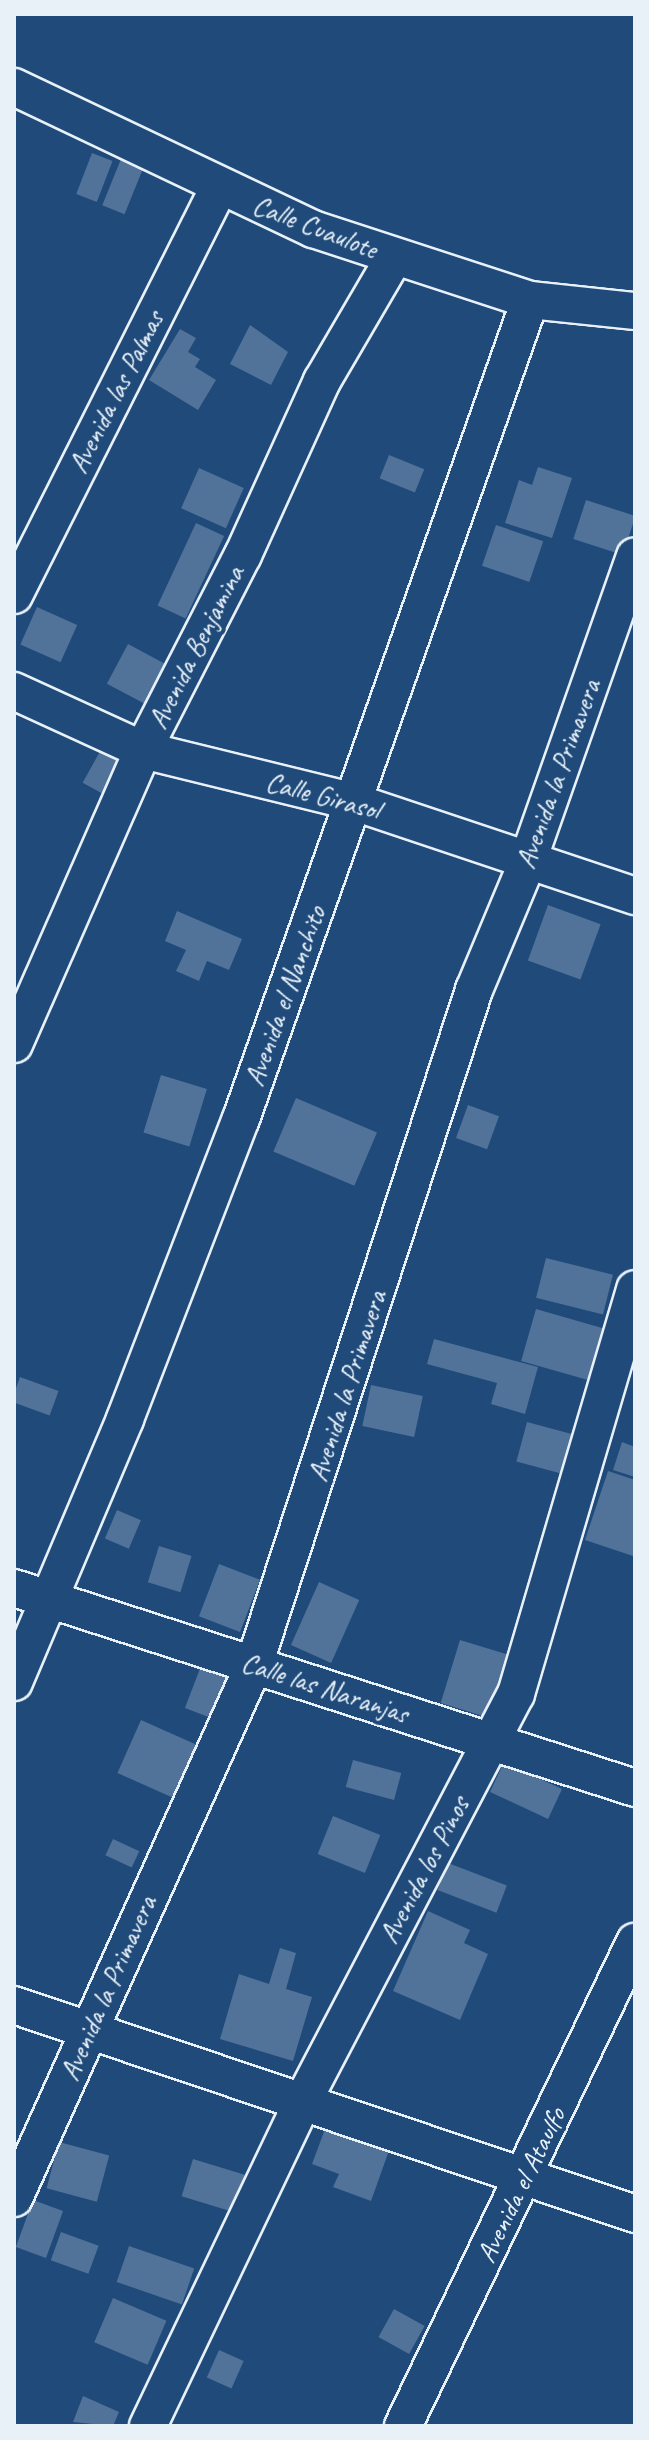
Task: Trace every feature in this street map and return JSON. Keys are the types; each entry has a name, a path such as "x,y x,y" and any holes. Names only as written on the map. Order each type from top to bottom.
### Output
{"street":[{"name":"Calle Cuaulote","path":"14,87 218,189 394,258 530,300 635,311"},
{"name":"Avenida las Palmas","path":"14,595 218,189"},
{"name":"Avenida Benjamina","path":"14,1044 143,750 243,555 322,381 394,258"},
{"name":"Avenida el Nanchito","path":"14,1682 52,1598 241,1119 530,300"},
{"name":"Avenida la Primavera","path":"14,2198 254,1665 474,990 527,863 635,556"},
{"name":"Calle Girasol","path":"14,691 143,750 354,802 527,863 635,896"},
{"name":"Avenida los Pinos","path":"148,2426 304,2099 516,1694 635,1289"},
{"name":"Calle las Naranjas","path":"14,1588 635,1788"},
{"name":"Avenida el Ataulfo","path":"403,2426 526,2177 635,1942"},
{"path":"14,2005 304,2099 635,2214"}],"building":[{"path":"92,153 113,161 97,202 76,194"},
{"path":"121,159 143,168 125,214 102,205"},
{"path":"250,325 288,352 271,385 230,364"},
{"path":"180,329 196,338 188,352 200,359 195,367 216,380 198,410 149,380"},
{"path":"389,455 424,469 415,492 380,478"},
{"path":"538,467 572,478 552,538 505,523 519,480 532,485"},
{"path":"199,468 244,488 226,528 181,508"},
{"path":"586,500 635,516 623,555 573,539"},
{"path":"196,523 224,536 186,619 158,605"},
{"path":"496,525 543,541 529,582 482,566"},
{"path":"37,607 77,625 61,662 20,644"},
{"path":"128,644 168,665 147,705 107,684"},
{"path":"103,746 126,759 105,795 83,783"},
{"path":"548,905 601,924 580,980 528,960"},
{"path":"177,911 242,939 229,970 207,961 199,981 176,971 186,950 165,941"},
{"path":"161,1075 207,1089 189,1146 143,1132"},
{"path":"296,1098 377,1132 354,1186 273,1151"},
{"path":"468,1105 499,1116 487,1149 456,1138"},
{"path":"546,1258 613,1275 603,1314 536,1298"},
{"path":"536,1309 608,1330 593,1382 521,1361"},
{"path":"434,1339 538,1367 525,1414 491,1404 497,1383 427,1364"},
{"path":"20,1377 59,1391 50,1415 14,1402"},
{"path":"371,1385 423,1396 414,1437 362,1426"},
{"path":"527,1422 577,1435 567,1475 516,1462"},
{"path":"622,1442 635,1447 635,1477 613,1470"},
{"path":"608,1471 635,1480 633,1556 585,1540"},
{"path":"117,1510 141,1520 129,1549 105,1539"},
{"path":"159,1546 192,1556 180,1592 148,1582"},
{"path":"219,1564 260,1580 240,1632 199,1616"},
{"path":"319,1582 359,1600 331,1663 291,1645"},
{"path":"460,1640 515,1657 496,1720 441,1703"},
{"path":"201,1666 232,1678 216,1720 185,1708"},
{"path":"141,1720 202,1747 179,1800 117,1773"},
{"path":"353,1760 401,1773 394,1800 346,1787"},
{"path":"504,1762 562,1789 548,1819 490,1792"},
{"path":"333,1816 380,1835 365,1873 318,1854"},
{"path":"113,1839 139,1851 132,1868 105,1855"},
{"path":"448,1863 507,1886 496,1913 438,1890"},
{"path":"428,1911 470,1930 464,1943 488,1954 460,2020 393,1991"},
{"path":"280,1948 296,1953 286,1989 312,1997 293,2061 220,2039 239,1974 269,1984"},
{"path":"328,2121 391,2145 371,2201 333,2187 339,2174 312,2164"},
{"path":"59,2142 109,2155 97,2202 47,2188"},
{"path":"193,2159 245,2175 233,2212 182,2196"},
{"path":"33,2200 63,2211 46,2258 16,2247"},
{"path":"61,2232 99,2246 88,2274 51,2260"},
{"path":"129,2246 194,2268 182,2304 117,2282"},
{"path":"113,2298 166,2321 148,2365 94,2342"},
{"path":"394,2309 425,2326 409,2354 378,2337"},
{"path":"219,2350 244,2361 231,2388 207,2377"},
{"path":"83,2396 119,2412 113,2426 73,2422"}]}
